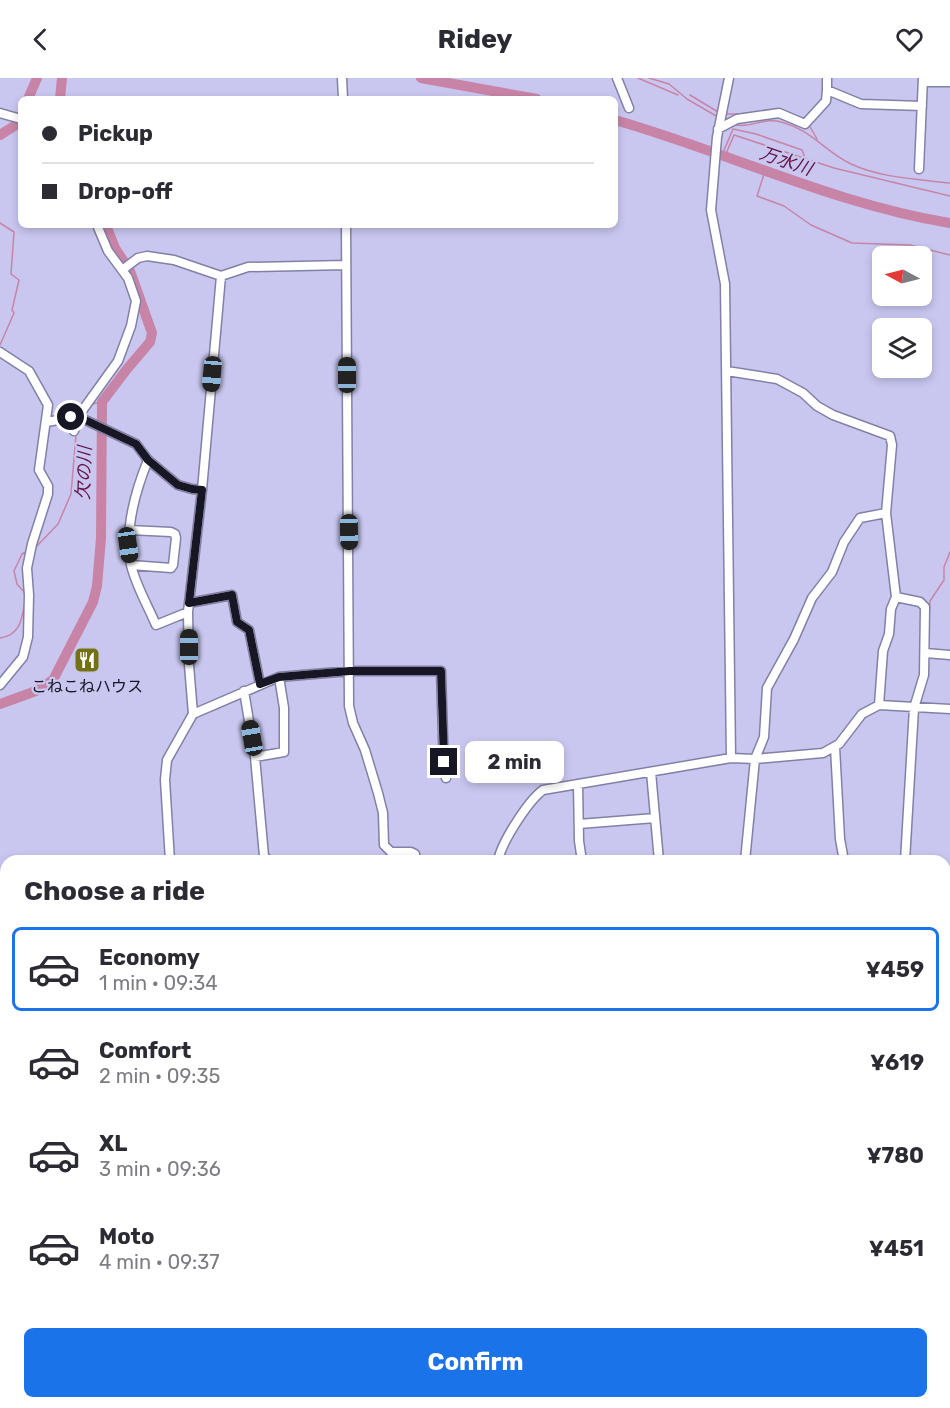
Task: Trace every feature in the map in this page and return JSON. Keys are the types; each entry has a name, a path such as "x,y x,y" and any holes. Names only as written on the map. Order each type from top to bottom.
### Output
{"street":[{"path":"342,78 343,96"},
{"path":"617,78 629,108"},
{"path":"728,759 725,284 711,210 718,130 729,78"},
{"path":"718,130 737,119 779,113 805,124 826,101 827,78"},
{"path":"919,169 923,80 950,82"},
{"path":"827,90 861,104 922,106"},
{"path":"0,113 18,118"},
{"path":"74,431 118,361 131,326 136,301 126,267 108,251 98,228"},
{"path":"345,228 349,706 353,723 366,750 378,793 383,813 384,845 391,852 411,852 415,855"},
{"path":"126,267 141,257 154,257 190,264 221,276 252,267 346,265"},
{"path":"170,855 165,780 167,760 193,714 189,665 189,607 221,276"},
{"path":"0,352 33,376 48,405 39,470 48,486 48,494 27,568 28,637 23,657 0,685"},
{"path":"727,371 777,379 803,393 817,406 833,415 890,436 892,445 886,513 896,597 891,609 889,634 883,651 879,705"},
{"path":"47,422 82,419 136,444 148,460 178,485 202,490"},
{"path":"148,460 132,510 128,545 131,565 156,626 189,607 232,595 237,622 249,630 260,684"},
{"path":"746,855 755,759 764,737 767,688 794,639 812,598 832,572 844,542 860,518 886,513"},
{"path":"129,531 171,532 176,537 171,568 131,565"},
{"path":"896,597 920,602 926,607 924,675 914,708 905,855"},
{"path":"925,653 950,656"},
{"path":"193,714 279,677 350,671 441,671 446,777"},
{"path":"255,757 284,752 284,708 279,677"},
{"path":"244,691 255,757 264,855"},
{"path":"500,855 503,843 543,790 728,759 823,753 844,739 862,714 879,705 950,709"},
{"path":"835,747 843,855"},
{"path":"651,772 658,855"},
{"path":"578,784 582,855"},
{"path":"579,824 655,818"}],"waterway":[{"path":"29,96 37,78"},
{"name":"欠の川","path":"60,96 62,78"},
{"name":"万水川","path":"421,78 520,96"},
{"path":"638,78 678,95"},
{"path":"649,78 669,84 687,99 718,117"},
{"path":"690,95 718,112"},
{"path":"725,114 741,114"},
{"path":"0,135 16,125 18,121"},
{"name":"万水川","path":"618,121 864,203 950,223"},
{"path":"736,125 781,122 801,130 842,159 863,169 899,177 950,183"},
{"path":"809,125 817,139"},
{"path":"722,155 733,129 756,134 802,150 805,158"},
{"path":"725,156 734,135 834,168 950,196"},
{"path":"765,171 757,196 784,206 811,225 852,243 910,245 950,255"},
{"path":"0,223 14,232 11,274 19,280 12,310 14,313 0,345"},
{"name":"欠の川","path":"0,704 36,691 53,680 93,602 97,586 101,538 102,402 150,342 152,333 130,271 115,248 107,228"},
{"path":"92,404 102,402"},
{"path":"36,547 58,524 71,494 76,435"},
{"path":"25,593 17,584 14,571 22,554 26,552"},
{"path":"929,617 930,601 944,580 944,567 950,552"},
{"path":"0,638 12,633 19,625 25,601"}],"place":[{"name":"こねこねハウス","path":"87,660"}],"route":[{"path":"71,417 81,418 136,444 148,460 169,479 178,485 202,490 189,603 232,595 237,622 249,630 260,684 279,677 350,671 441,671 444,762"}]}
